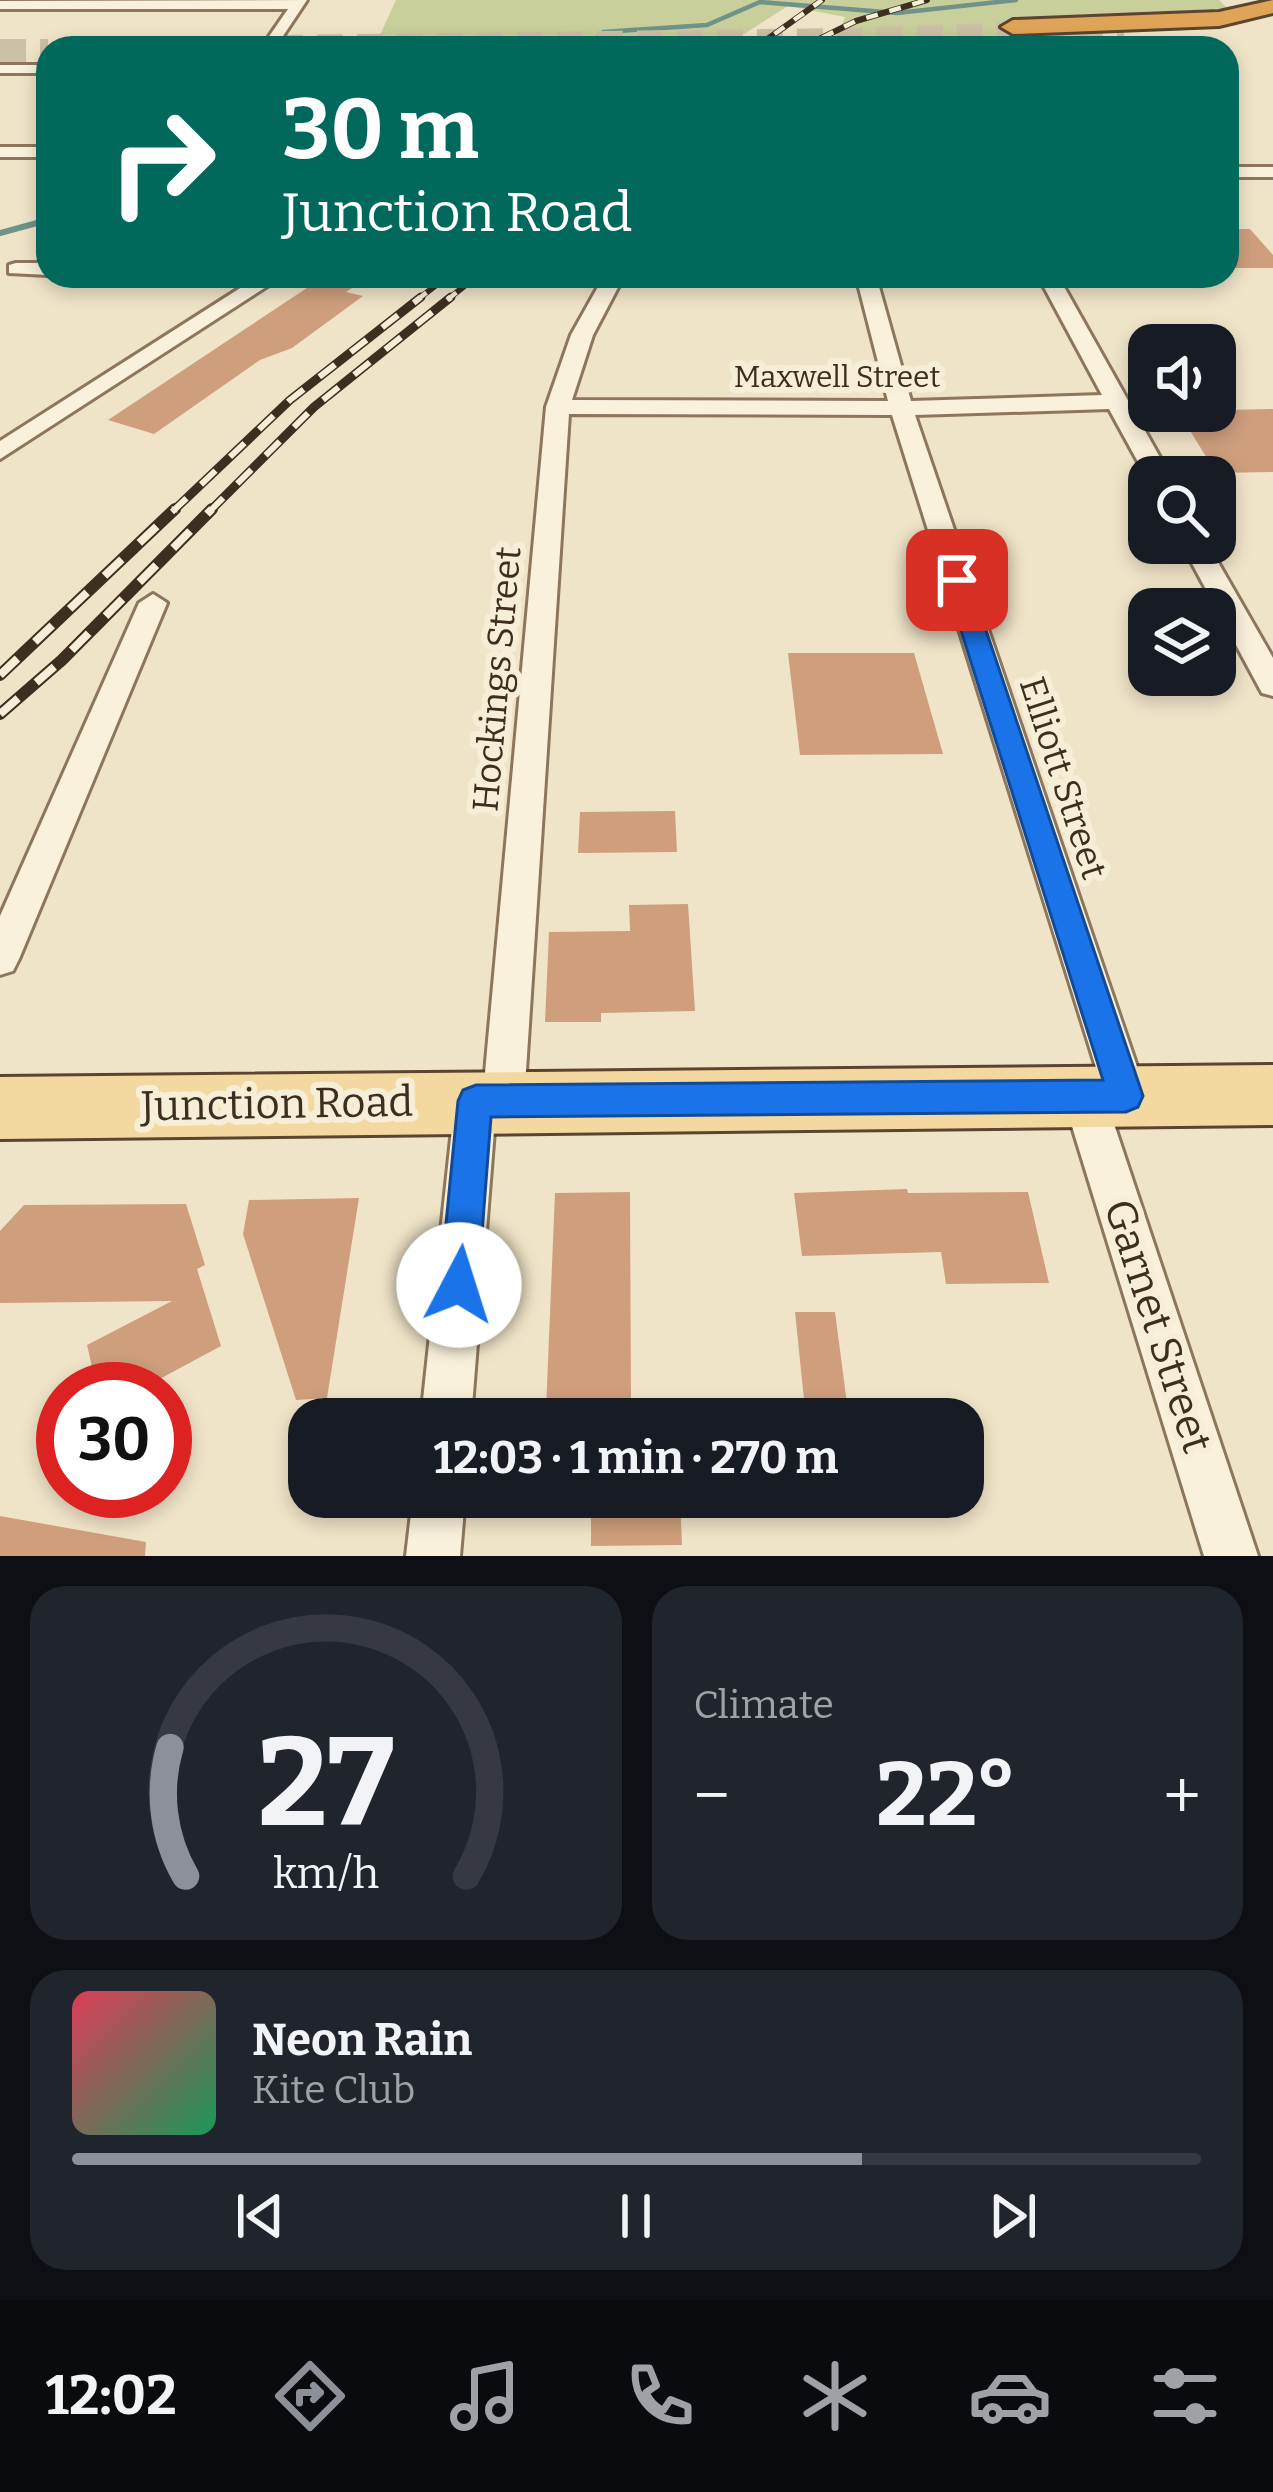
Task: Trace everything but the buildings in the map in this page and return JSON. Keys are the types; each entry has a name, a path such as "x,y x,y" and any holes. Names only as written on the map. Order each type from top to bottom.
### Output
{"highway":[{"path":"1013,27 1219,19 1273,6"},
{"path":"1219,19 1267,30"},
{"path":"1170,36 1267,30"}],"main road":[{"name":"Junction Road","path":"0,1108 1273,1095"}],"street":[{"path":"0,5 300,2"},
{"path":"276,36 300,2"},
{"path":"0,69 36,69"},
{"path":"0,152 36,152"},
{"path":"1239,172 1268,181"},
{"path":"16,269 36,269"},
{"path":"0,452 254,288"},
{"name":"Hockings Street","path":"489,1101 558,407 582,335 607,288"},
{"name":"Elliott Street","path":"869,288 1105,1096"},
{"path":"1054,288 1146,456"},
{"name":"Maxwell Street","path":"558,407 901,408 1116,402"},
{"path":"0,425 41,425"},
{"path":"1206,564 1273,685"},
{"path":"0,959 153,603"},
{"name":"Garnet Street","path":"1105,1096 1231,1556"},
{"path":"449,1398 489,1101"},
{"path":"434,1556 437,1518"}],"green space":[{"path":"396,0 1219,0 1227,8 1002,23 1019,35 1073,32 1080,36 835,36 845,17 788,6 741,36 380,36"}],"waterway":[{"path":"599,36 707,25 760,2 897,13 1016,0"},
{"path":"0,233 36,223"}],"tunnel":[{"path":"987,36 1124,31"},
{"path":"0,52 36,52"}],"railway":[{"path":"772,36 822,0"},
{"path":"825,36 856,21 927,0"},
{"path":"417,300 432,288"},
{"path":"447,300 462,288"},
{"path":"172,512 290,400 421,297"},
{"path":"212,509 314,407 451,297"},
{"path":"0,675 175,509"},
{"path":"0,714 62,660 212,509"},
{"path":"209,512 212,509"}],"route":[{"path":"459,1285 476,1101 1126,1096 957,580"}]}
